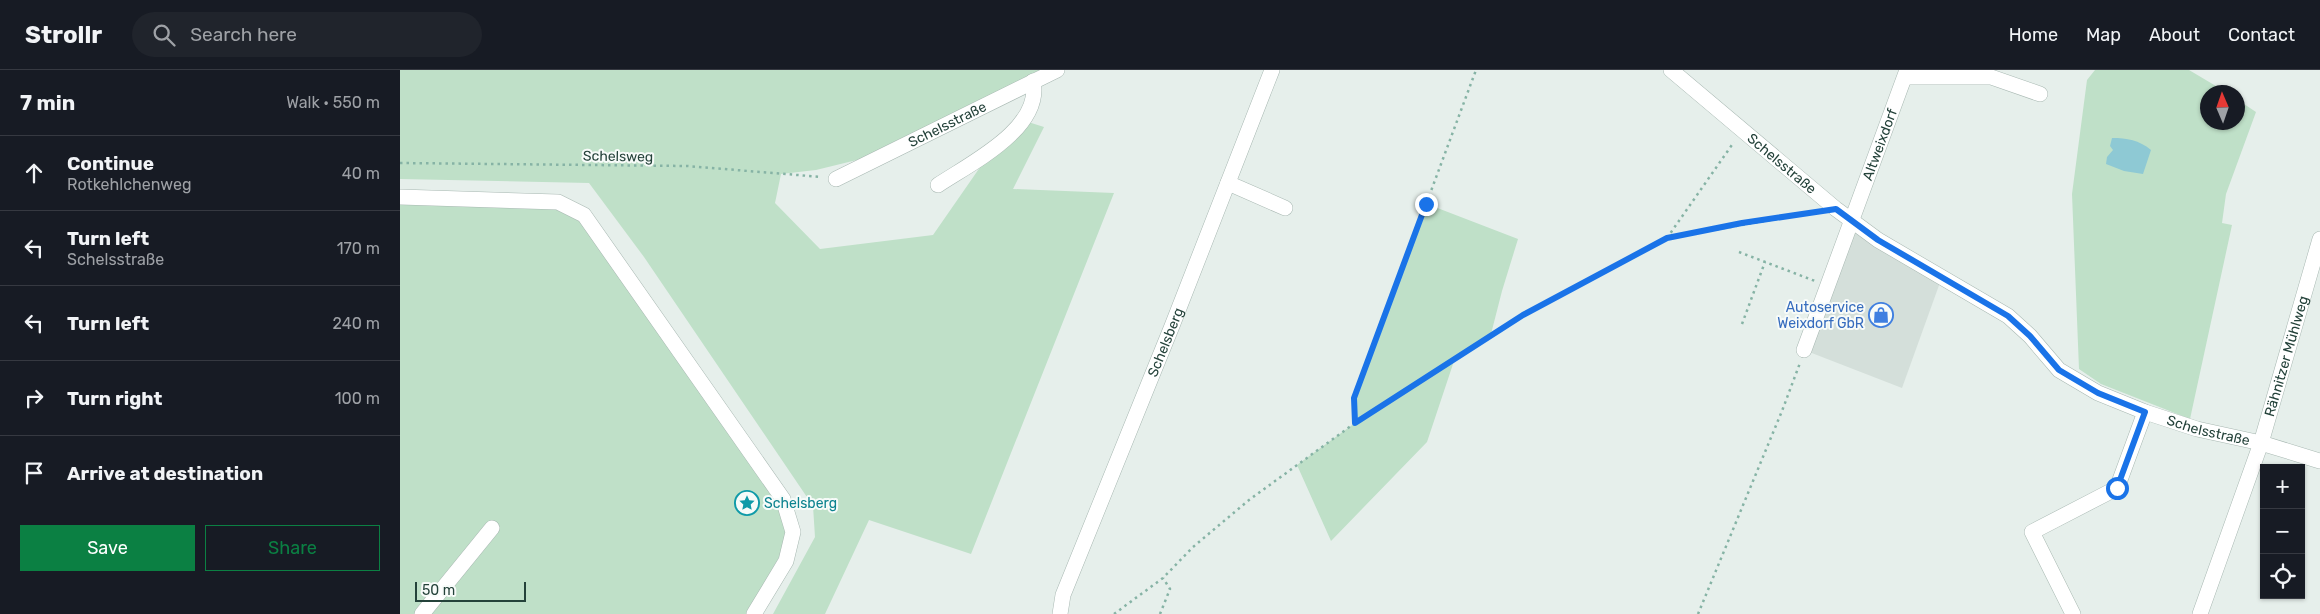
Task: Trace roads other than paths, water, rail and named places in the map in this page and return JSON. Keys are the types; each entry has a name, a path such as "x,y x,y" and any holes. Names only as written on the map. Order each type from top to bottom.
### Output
{"street":[{"name":"Schelsstraße","path":"836,178 1057,70"},
{"name":"Schelsberg","path":"1060,614 1063,595 1272,70"},
{"name":"Schelsstraße","path":"1671,70 1836,209 1878,240 2008,316 2030,336 2059,370 2098,393 2145,412 2197,429 2261,443 2320,462"},
{"path":"1907,73 1991,76 2040,94"},
{"name":"Altweixdorf","path":"1804,350 1907,73"},
{"path":"938,185 992,150 1025,121 1036,94 1033,81"},
{"path":"1228,183 1285,208"},
{"path":"400,197 558,202 584,215 783,500 793,532 786,561 754,614"},
{"name":"Rähnitzer Mühlweg","path":"2200,614 2261,443 2320,239"},
{"path":"2074,614 2032,532 2117,488 2145,412"},
{"path":"422,614 492,528"}],"water":[{"path":"2112,138 2133,140 2151,150 2143,174 2124,171 2106,164 2107,157 2113,150 2110,146"}],"place":[{"name":"Autoservice Weixdorf GbR","path":"1881,315"},
{"name":"Schelsberg","path":"747,503"}]}
